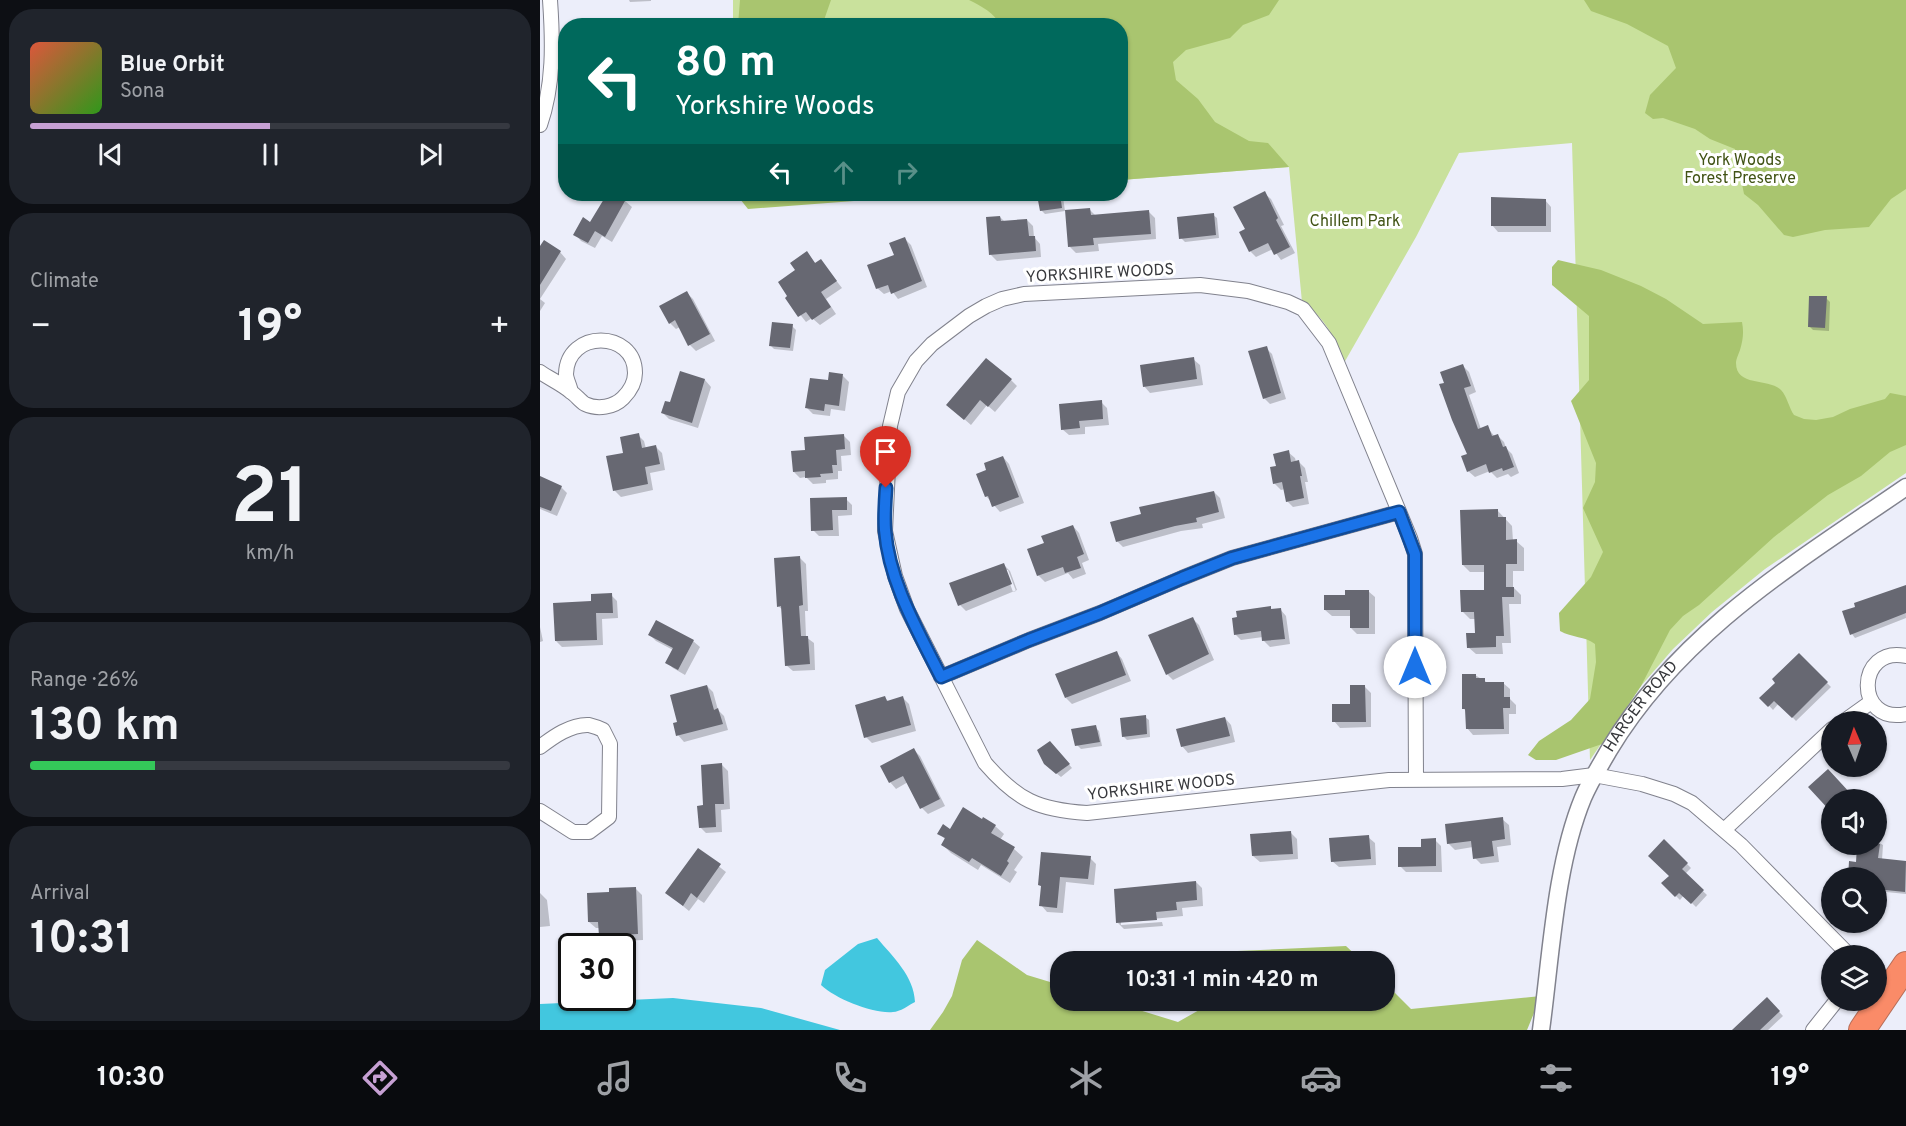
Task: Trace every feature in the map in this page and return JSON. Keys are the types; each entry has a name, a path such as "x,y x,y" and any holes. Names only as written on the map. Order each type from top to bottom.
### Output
{"highway":[{"path":"1862,1030 1904,967"}],"street":[{"path":"540,125 550,87 546,39 550,0"},
{"name":"YORKSHIRE WOODS","path":"1416,779 1415,554 1329,343 1303,309 1288,302 1248,291 1200,285 1024,294 1002,299 969,316 932,344 916,361 898,392 890,426 885,531 895,576 907,609 985,763 1017,794 1050,809 1087,813 1416,779 1562,779 1594,775 1642,784 1674,794 1692,803 1724,830 1839,945"},
{"path":"540,372 572,392 585,404 602,408 619,403 631,390 635,372 630,355 617,343 599,339 582,344 570,357 566,375 572,392"},
{"name":"HARGER ROAD","path":"1541,1030 1561,875 1580,806 1594,775 1618,736 1650,690 1708,630 1760,587 1906,487"},
{"path":"941,677 1232,558 1399,512"},
{"path":"1906,656 1890,656 1881,660 1869,674 1867,683 1871,702 1878,709 1888,714 1906,714"},
{"path":"1858,711 1871,702"},
{"path":"540,747 567,730 589,725 603,730 610,744 609,817 589,832 573,832 540,811"},
{"path":"1724,830 1821,739"},
{"path":"1813,1030 1828,1011"}],"green space":[{"name":"York Woods Forest Preserve","path":"733,0 1906,0 1906,473 1765,569 1712,612 1673,649 1641,686 1590,760 1572,143 1459,153 1416,237 1344,363 1328,329 1317,314 1302,302 1289,167 1128,179 1128,18 733,18"},
{"path":"740,0 831,0 825,18 739,18"},
{"path":"969,0 1279,0 1269,15 1243,25 1230,38 1186,50 1173,62 1176,80 1198,99 1215,122 1249,141 1268,143 1289,167 1128,179 1128,18 995,18 983,7"},
{"path":"1584,0 1906,0 1906,189 1891,199 1869,227 1825,230 1793,237 1784,235 1758,205 1744,194 1735,149 1710,139 1695,129 1663,118 1653,119 1645,113 1650,95 1676,68 1668,46 1627,24 1591,11"},
{"path":"742,201 854,201 748,209"},
{"path":"1558,260 1601,270 1641,286 1666,299 1703,324 1742,322 1743,336 1736,361 1737,371 1747,379 1776,386 1785,395 1794,415 1804,419 1816,420 1833,417 1850,409 1885,399 1890,393 1906,396 1906,445 1890,452 1861,476 1828,495 1774,537 1699,605 1683,616 1670,630 1641,686 1602,744 1556,760 1536,760 1528,755 1539,741 1571,720 1590,699 1596,662 1595,644 1560,631 1559,613 1591,577 1603,552 1583,508 1595,482 1596,463 1571,401 1589,380 1589,316 1552,285 1552,267"},
{"path":"977,940 1027,975 1050,982 1050,1011 1142,1011 1178,1022 1197,1011 1395,1011 1395,993 1411,1009 1541,996 1527,1030 930,1030 952,996 962,960"},
{"path":"1346,946 1351,951 1237,951"}],"water":[{"path":"877,938 902,967 914,993 915,1002 896,1012 875,1011 855,1004 821,985 825,970 858,944"},
{"path":"673,998 761,1008 840,1030 540,1030 540,1004 558,1003 558,1011 636,1011 636,1000"}],"building":[{"path":"1265,191 1290,247 1274,255 1268,243 1249,252 1239,232 1245,229 1233,207"},
{"path":"1491,197 1546,199 1546,226 1491,226"},
{"path":"603,201 625,201 605,237 595,231 588,243 573,235 583,217 590,222"},
{"path":"1038,201 1061,201 1062,208 1040,211"},
{"path":"1090,208 1091,215 1149,210 1151,234 1093,238 1094,245 1068,247 1065,210"},
{"path":"1214,213 1216,235 1179,239 1177,217"},
{"path":"1000,216 1001,221 1027,219 1029,236 1035,236 1036,251 989,255 986,217"},
{"path":"905,237 922,281 891,294 888,285 876,289 867,265 894,255 889,243"},
{"path":"544,240 561,251 540,285 540,246"},
{"path":"807,251 815,263 821,259 837,281 821,292 831,307 812,320 806,312 798,317 785,298 787,296 778,282 795,270 790,263"},
{"path":"687,291 710,334 688,346 675,320 669,324 659,306"},
{"path":"1809,296 1827,296 1825,328 1808,327"},
{"path":"772,322 793,324 790,348 769,346"},
{"path":"1267,346 1281,393 1263,399 1248,351"},
{"path":"1194,357 1197,379 1143,387 1140,365"},
{"path":"986,358 1012,379 988,407 980,400 964,420 946,405"},
{"path":"1463,364 1471,386 1464,388 1478,429 1488,425 1492,436 1498,434 1503,447 1506,446 1514,467 1503,471 1502,468 1489,473 1486,464 1467,472 1461,456 1467,454 1439,384 1444,383 1440,372"},
{"path":"680,371 705,379 692,423 661,413 665,401 670,402"},
{"path":"829,372 843,374 839,406 825,404 824,411 805,408 810,378 828,380"},
{"path":"1102,400 1103,419 1079,421 1080,428 1061,430 1059,404"},
{"path":"639,433 642,448 656,445 660,464 645,467 648,484 613,491 606,456 623,453 620,437"},
{"path":"844,434 845,449 836,450 837,465 832,465 833,473 820,474 821,477 805,478 805,471 793,472 791,451 805,450 804,437"},
{"path":"1289,450 1291,462 1299,460 1304,498 1286,502 1282,482 1273,484 1270,467 1276,466 1273,454"},
{"path":"1003,456 1019,497 992,507 988,496 985,497 976,474 986,470 984,463"},
{"path":"540,476 562,486 551,511 540,507"},
{"path":"1214,491 1219,512 1196,518 1197,522 1116,542 1110,522 1141,514 1139,507"},
{"path":"847,497 847,510 832,510 833,530 811,531 810,498"},
{"path":"1498,509 1498,517 1506,517 1506,540 1517,539 1517,564 1506,564 1506,587 1514,587 1514,597 1502,597 1504,636 1496,636 1496,647 1467,648 1466,633 1475,633 1474,612 1461,612 1460,590 1484,590 1484,565 1462,565 1460,510"},
{"path":"1073,525 1084,554 1077,557 1081,568 1065,573 1063,567 1037,576 1027,549 1044,543 1041,536"},
{"path":"800,556 803,605 799,606 801,636 808,636 810,664 785,666 781,606 777,607 774,558"},
{"path":"1004,563 1012,584 958,606 949,583"},
{"path":"1906,585 1906,613 1850,635 1842,611 1855,607 1854,603"},
{"path":"1345,590 1369,590 1369,628 1350,628 1350,610 1324,610 1324,595 1345,595"},
{"path":"612,593 613,613 596,613 597,640 555,641 553,603 591,601 591,594"},
{"path":"1271,606 1271,609 1281,608 1285,639 1262,641 1261,631 1234,635 1232,618 1237,617 1236,611"},
{"path":"1193,617 1209,654 1166,675 1148,635"},
{"path":"656,620 694,640 678,670 665,663 673,648 648,635"},
{"path":"1117,651 1126,675 1065,698 1055,674"},
{"path":"1799,653 1828,682 1792,718 1774,701 1768,707 1759,698 1775,683 1772,679"},
{"path":"1462,674 1476,674 1476,678 1485,678 1485,682 1504,682 1504,697 1510,697 1510,708 1503,708 1504,729 1466,729 1465,709 1462,709"},
{"path":"707,685 714,710 718,708 723,724 676,736 673,723 677,722 670,695"},
{"path":"1350,685 1365,685 1366,722 1332,722 1332,704 1350,704"},
{"path":"885,696 887,701 903,696 911,725 864,738 855,705"},
{"path":"1146,715 1147,734 1122,737 1120,718"},
{"path":"1225,717 1230,736 1181,747 1176,729"},
{"path":"1096,725 1100,742 1075,746 1071,729"},
{"path":"1050,741 1070,764 1056,774 1044,764 1037,750"},
{"path":"914,748 940,799 920,809 903,776 889,783 880,766"},
{"path":"722,763 724,804 715,804 716,827 699,828 697,806 703,805 701,765"},
{"path":"1821,775 1835,777 1846,789 1821,789 1821,801 1808,787"},
{"path":"963,807 996,825 991,833 1015,847 1001,876 972,858 969,862 941,845 945,838 937,834 943,824 950,829"},
{"path":"1503,817 1505,839 1492,841 1494,856 1473,859 1471,841 1447,844 1445,824"},
{"path":"1291,831 1293,854 1252,856 1250,834"},
{"path":"1369,835 1371,859 1331,862 1329,838"},
{"path":"1436,838 1436,866 1398,867 1398,847 1421,847 1421,839"},
{"path":"1664,839 1688,863 1682,869 1704,890 1691,904 1679,893 1675,897 1661,883 1669,876 1648,856"},
{"path":"698,848 721,864 697,898 691,893 683,906 665,893"},
{"path":"1041,852 1091,856 1088,879 1060,877 1057,908 1039,906"},
{"path":"1856,855 1878,855 1878,858 1906,861 1905,892 1887,890 1887,867 1849,867 1849,861 1856,862"},
{"path":"1196,881 1197,900 1176,902 1177,910 1156,912 1157,920 1116,923 1114,889"},
{"path":"636,887 638,934 599,933 598,922 588,922 587,893 609,892 609,888"},
{"path":"1767,997 1780,1011 1760,1030 1732,1030"}],"route":[{"path":"886,488 885,531 895,576 907,609 941,677 1232,558 1399,512 1415,554 1415,667"}],"park label":[{"name":"Chillem Park","path":"1355,222"}]}
